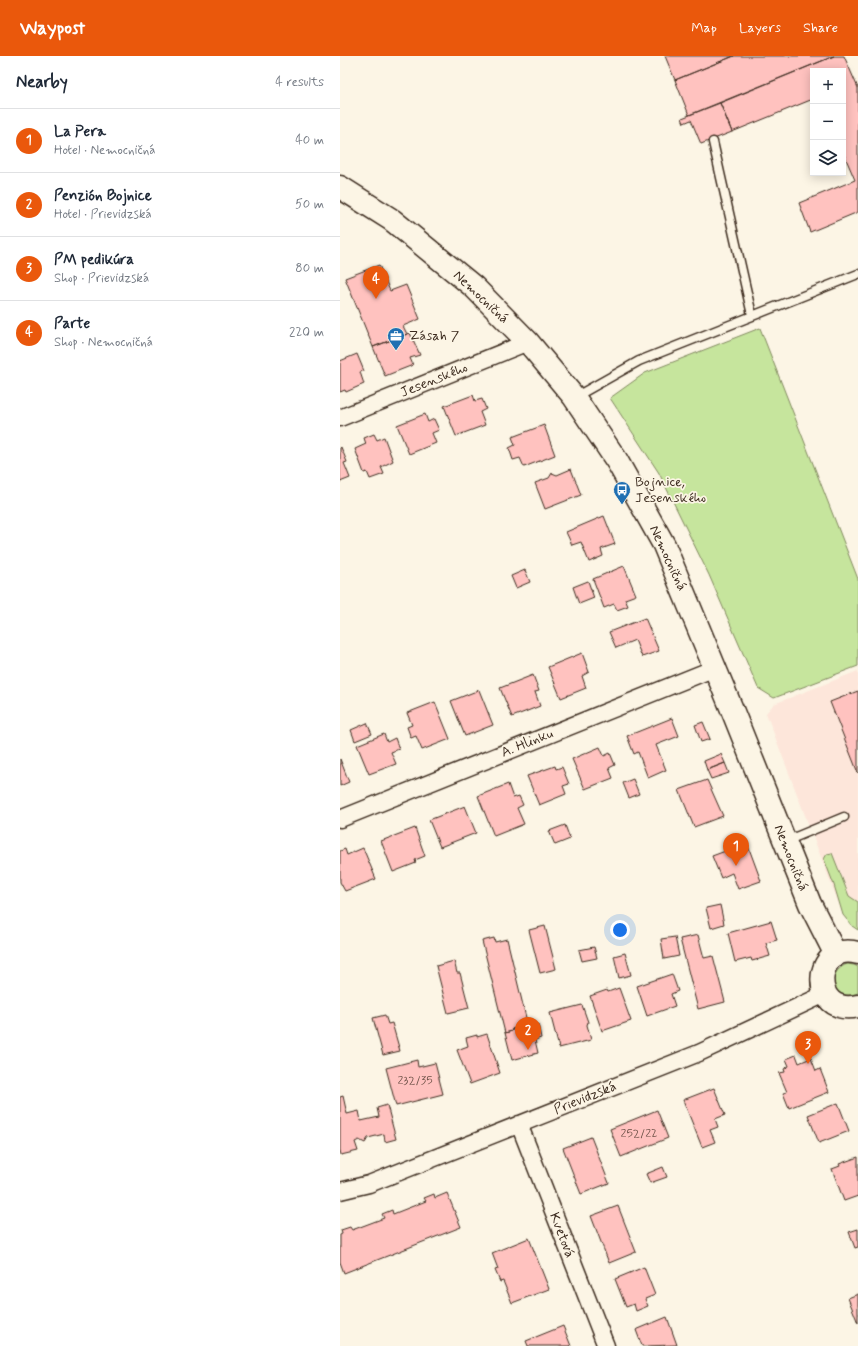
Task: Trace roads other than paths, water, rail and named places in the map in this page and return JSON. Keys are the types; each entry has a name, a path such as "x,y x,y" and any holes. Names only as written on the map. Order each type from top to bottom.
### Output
{"street":[{"name":"Nemocničná","path":"340,187 392,220 468,282 528,342 574,397 617,461 664,546 810,904 836,955"},
{"name":"Jesenského","path":"340,418 528,342"},
{"name":"A. Hlinku","path":"340,819 715,668"},
{"path":"858,953 850,952 836,955 827,963 823,970 822,982 825,994 832,1002 842,1007 858,1007"},
{"name":"Prievidzská","path":"340,1191 369,1184 699,1053 825,994"},
{"name":"Kvetová","path":"519,1124 606,1346"}],"lane":[{"path":"713,142 752,315"},
{"path":"574,397 639,361 858,274"},
{"path":"785,841 844,817"}],"place":[{"name":"Parte","path":"376,299"},
{"name":"Zásah 7","path":"396,351"},
{"name":"Bojnice, Jesenského","path":"622,505"},
{"name":"La Pera","path":"736,866"},
{"name":"Penzión Bojnice","path":"528,1050"},
{"name":"PM pedikúra","path":"808,1064"}]}
